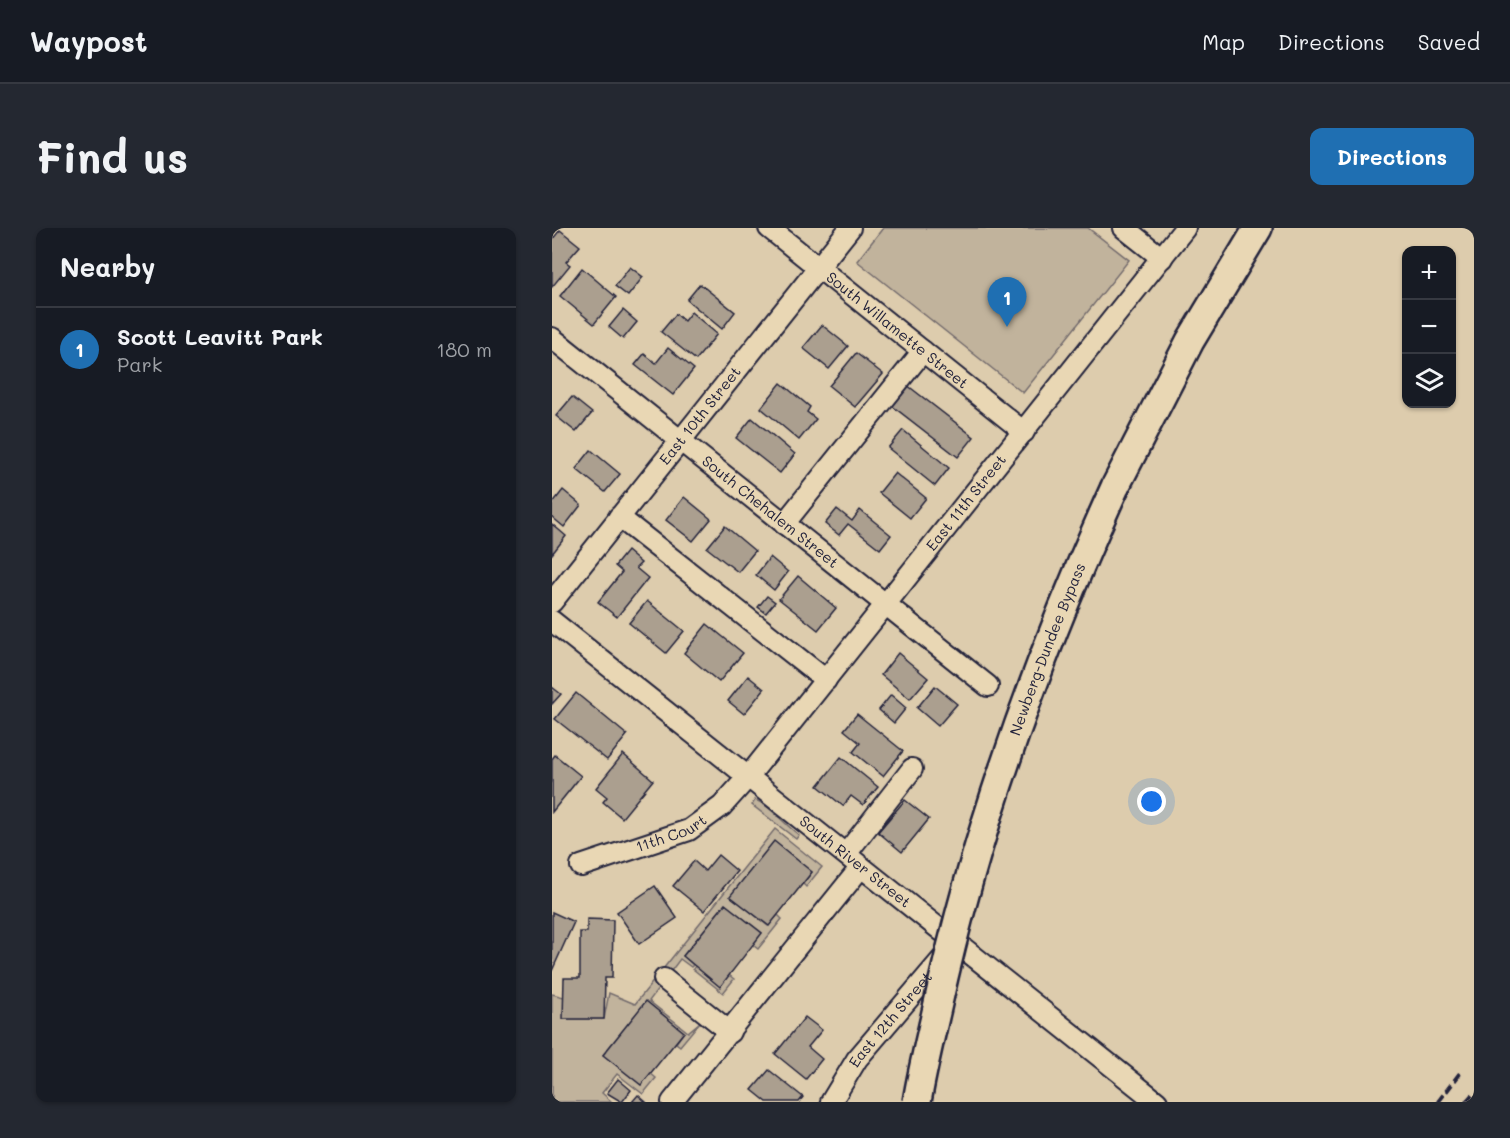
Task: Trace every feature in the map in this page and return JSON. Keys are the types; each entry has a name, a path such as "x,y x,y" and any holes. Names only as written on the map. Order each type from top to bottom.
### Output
{"highway":[{"name":"Newberg-Dundee Bypass","path":"917,1102 948,957 1002,772 1040,665 1115,487 1190,341 1258,228"}],"street":[{"name":"South Willamette Street","path":"769,228 1024,432"},
{"name":"East 10th Street","path":"552,602 850,228"},
{"path":"1124,228 1162,258"},
{"name":"East 11th Street","path":"748,777 1185,228"},
{"name":"South Chehalem Street","path":"552,338 988,686"},
{"path":"784,524 923,351"},
{"path":"620,517 826,680"},
{"name":"South River Street","path":"552,621 1157,1102"},
{"path":"846,854 912,769"},
{"name":"11th Court","path":"581,866 689,830 722,806 748,777"},
{"path":"672,1102 861,867"},
{"name":"East 12th Street","path":"831,1102 857,1059 957,942"},
{"path":"664,979 730,1032"}],"shaded area":[{"path":"883,228 1088,228 1129,260 1023,393 857,261"},
{"path":"755,800 772,810 799,835 796,839 752,805"},
{"path":"775,829 822,867 806,887 803,884 812,872 774,842 731,896 768,926 778,915 782,919 758,949 753,945 762,933 725,904 683,956 693,965 691,967 680,959 671,971 668,969 655,985 659,988 649,1001 688,1032 700,1022 680,1046 676,1043 684,1032 646,1002 603,1055 641,1085 650,1073 656,1078 643,1094 617,1074 602,1093 612,1102 552,1102 552,994 564,997 564,1019 604,1019 609,993 635,1004"},
{"path":"695,966 720,986 729,975 734,979 723,993 693,969"}],"building":[{"path":"560,230 580,246 566,262 570,265 552,287 552,240"},
{"path":"630,267 643,277 628,296 615,286"},
{"path":"582,268 616,297 594,324 560,296"},
{"path":"700,284 735,312 722,329 687,300"},
{"path":"623,310 637,322 623,339 609,327"},
{"path":"691,312 717,334 696,360 661,332 676,314 684,321"},
{"path":"822,325 848,346 829,369 803,348"},
{"path":"668,348 694,369 673,395 635,365 644,354 656,363"},
{"path":"856,353 883,374 855,407 829,386"},
{"path":"781,383 810,407 807,412 816,419 799,440 761,408"},
{"path":"907,385 974,437 958,457 891,405"},
{"path":"572,397 592,413 576,432 556,416"},
{"path":"752,418 795,454 780,473 736,438"},
{"path":"903,430 949,468 935,486 888,448"},
{"path":"591,450 620,474 605,492 576,469"},
{"path":"895,473 926,498 910,518 879,493"},
{"path":"563,490 581,505 564,527 552,517 552,504"},
{"path":"684,497 711,519 693,541 666,520"},
{"path":"837,509 852,521 860,510 891,535 880,549 848,524 839,535 825,524"},
{"path":"552,524 566,536 552,554"},
{"path":"725,526 755,551 738,572 707,548"},
{"path":"627,551 641,563 636,568 648,578 617,617 598,602 622,572 615,566"},
{"path":"770,557 788,572 774,590 756,575"},
{"path":"798,576 836,608 818,630 779,599"},
{"path":"767,596 775,602 766,613 758,607"},
{"path":"647,601 684,631 666,653 629,623"},
{"path":"707,624 743,653 719,682 684,653"},
{"path":"898,653 928,678 910,699 881,675"},
{"path":"748,676 764,689 744,714 728,701"},
{"path":"935,686 957,704 938,726 917,708"},
{"path":"552,687 561,694 552,704"},
{"path":"576,693 627,735 607,760 555,719"},
{"path":"891,695 906,708 894,723 879,710"},
{"path":"857,714 903,751 883,776 853,752 860,743 844,730"},
{"path":"623,754 653,780 622,818 603,802 607,797 596,788"},
{"path":"555,755 581,776 552,812 552,759"},
{"path":"841,757 878,787 863,805 851,796 843,806 818,786"},
{"path":"905,800 929,819 902,852 878,832"},
{"path":"774,841 812,872 769,926 730,896"},
{"path":"718,855 737,871 704,911 673,886 694,861 705,871"},
{"path":"655,886 677,918 639,944 617,912"},
{"path":"725,904 762,933 720,987 683,956"},
{"path":"552,912 574,922 552,971"},
{"path":"587,919 613,920 612,978 605,978 604,1019 563,1019 564,978 580,978 580,932 587,932"},
{"path":"646,1001 684,1032 641,1085 603,1055"},
{"path":"805,1017 822,1030 808,1047 822,1059 806,1079 775,1054"},
{"path":"769,1070 803,1097 799,1102 767,1102 752,1090"},
{"path":"618,1079 631,1090 622,1102 607,1093"},
{"path":"638,1095 646,1102 632,1102"}],"railway":[{"path":"1438,1102 1461,1072"},
{"path":"1466,1102 1474,1093"}],"place":[{"name":"Scott Leavitt Park","path":"1007,327"}]}
